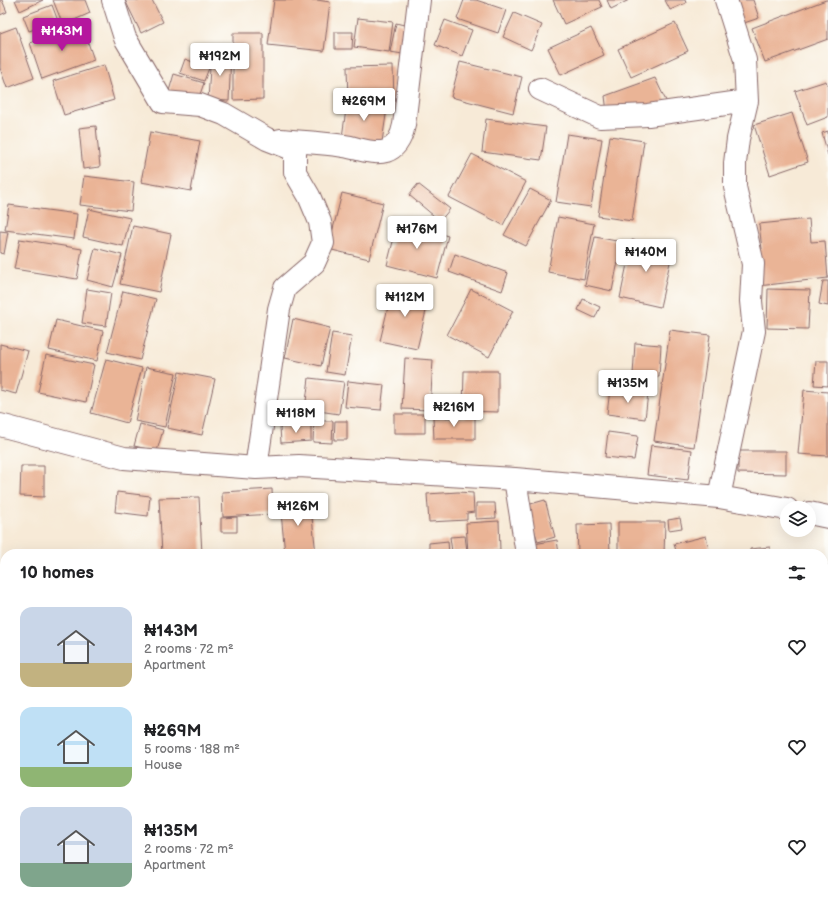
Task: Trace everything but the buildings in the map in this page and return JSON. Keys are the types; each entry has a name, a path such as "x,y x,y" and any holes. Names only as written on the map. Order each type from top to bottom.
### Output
{"street":[{"path":"113,0 125,38 163,102 200,105 224,114 267,139 295,150 295,172 309,196 320,222 323,243 314,264 285,288 279,308 256,468"},
{"path":"267,139 345,146 377,152 387,151 394,147 399,141 404,124 418,0"},
{"path":"720,497 754,331 751,301 753,264 735,187 735,163 738,139 747,101 746,60 726,0"},
{"path":"540,89 600,117 648,115 747,101"},
{"path":"0,425 124,458 256,468 299,466 515,479 720,497 780,509"},
{"path":"515,479 526,549"},
{"path":"816,514 828,517"}]}
